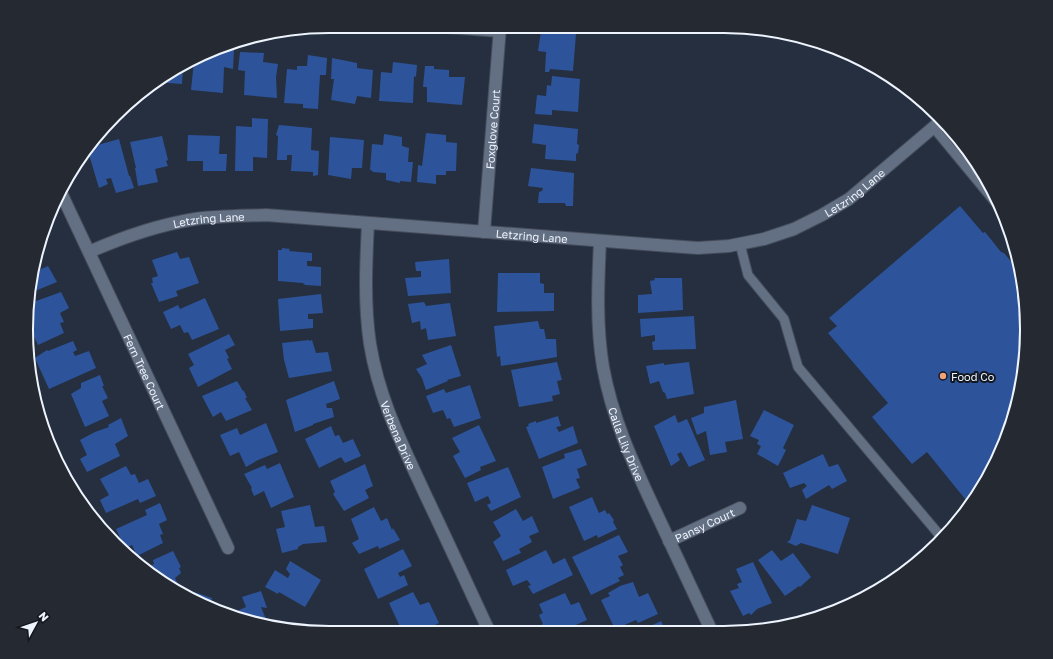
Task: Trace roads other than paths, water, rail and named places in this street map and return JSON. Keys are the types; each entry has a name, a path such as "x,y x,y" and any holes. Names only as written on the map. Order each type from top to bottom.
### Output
{"street":[{"name":"Foxglove Court","path":"484,232 500,33"},
{"name":"Letzring Lane","path":"89,252 120,239 155,228 202,219 266,215 698,248 729,246 764,239 794,229 822,215 848,198 937,125"},
{"name":"Fern Tree Court","path":"64,199 228,548"},
{"name":"Verbena Drive","path":"368,223 365,270 366,311 370,344 379,384 392,423 487,626"},
{"name":"Calla Lily Drive","path":"600,241 597,293 598,334 603,368 612,407 626,446 709,626"},
{"name":"Pansy Court","path":"669,541 740,508"}],"lane":[{"path":"943,131 980,180"},
{"path":"740,244 748,275 784,319 798,368 938,533"}],"place":[{"name":"Food Co","path":"943,376"}]}
